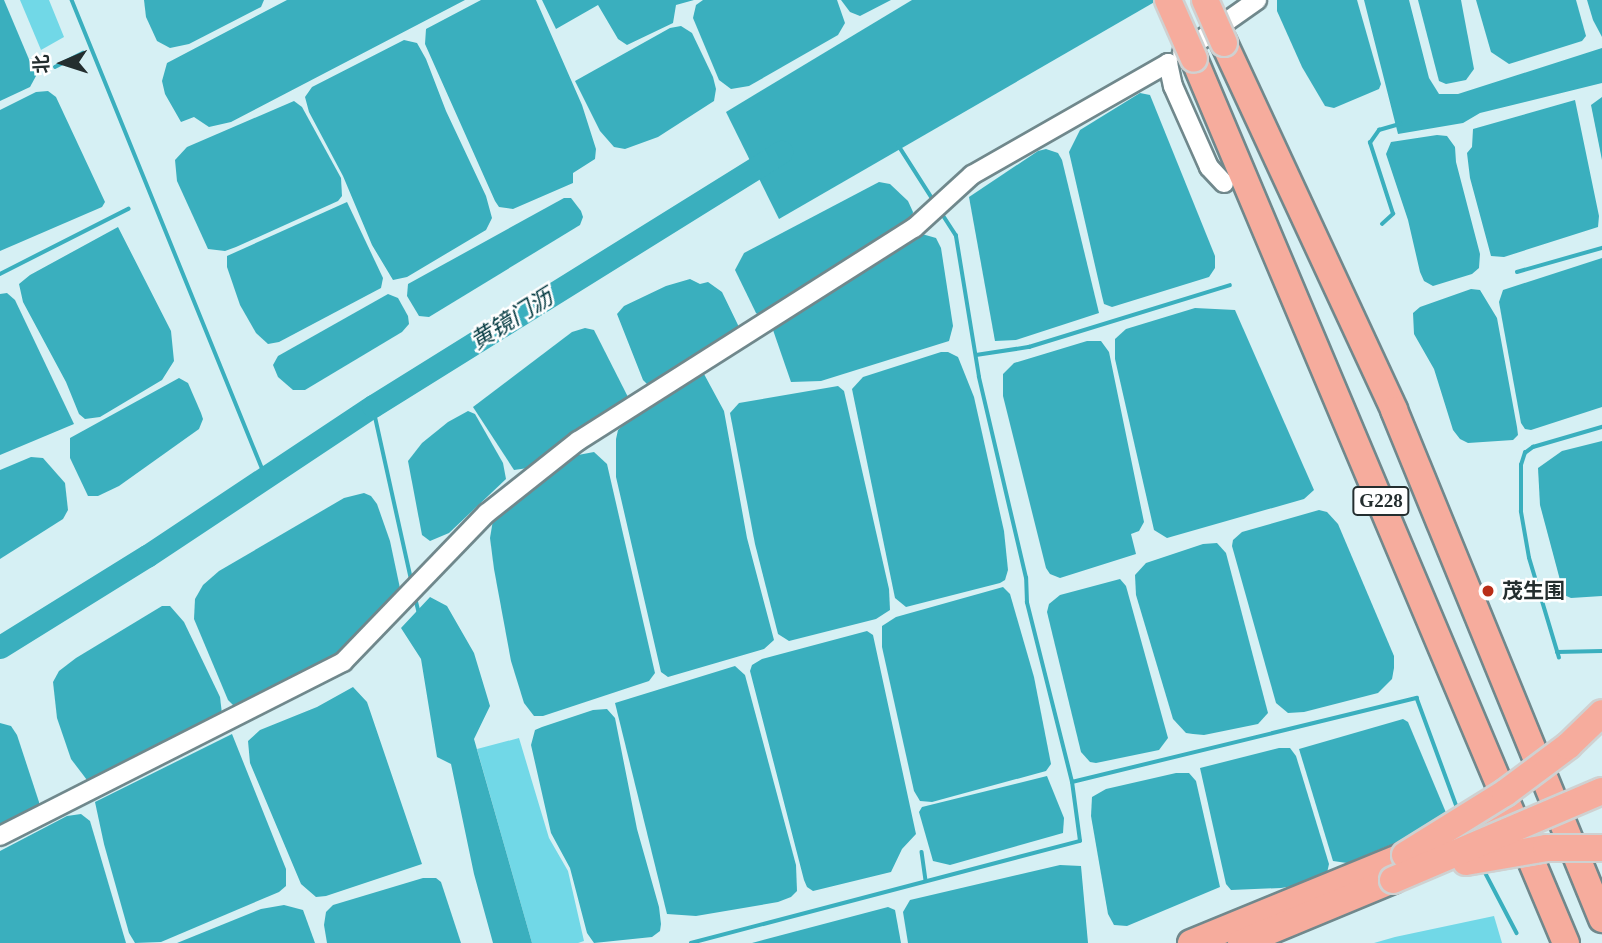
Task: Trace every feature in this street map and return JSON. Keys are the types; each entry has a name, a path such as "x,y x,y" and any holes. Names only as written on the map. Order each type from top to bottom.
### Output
{"highway":[{"name":"G228","path":"1168,0 1566,943"},
{"name":"G228","path":"1205,0 1394,410 1602,919"},
{"path":"1405,855 1505,793 1568,746 1602,713"},
{"path":"1240,937 1405,855 1602,773"},
{"path":"1191,943 1240,937 1393,880 1602,791"},
{"path":"1393,880 1500,855 1546,848 1602,848"}],"street":[{"path":"0,836 343,662 487,513 578,441 914,228 972,174 1168,63 1257,0"},
{"path":"1168,63 1173,86 1209,167 1224,183"}],"shaded area":[{"path":"0,0 4,0 36,76 30,87 0,101"},
{"path":"20,0 49,0 64,37 41,50"},
{"path":"144,0 264,0 261,7 189,44 170,48 157,41 146,17"},
{"path":"287,0 465,0 231,122 209,127 194,117 181,122 165,94 162,81 167,63"},
{"path":"481,0 536,0 582,105 596,149 595,159 573,173 573,183 513,209 499,207 495,201 425,44 426,29"},
{"path":"542,0 694,0 676,5 673,23 627,45 618,39 598,5 556,29"},
{"path":"703,0 837,0 845,23 838,35 749,86 731,89 719,80 693,18 696,5"},
{"path":"841,0 891,0 860,16 850,12"},
{"path":"912,0 1158,0 779,219 726,112"},
{"path":"1277,0 1357,0 1381,84 1379,89 1334,108 1325,106 1302,67 1277,11"},
{"path":"1364,0 1409,0 1429,78 1439,94 1458,94 1602,48 1602,83 1480,113 1463,123 1398,134"},
{"path":"1418,0 1461,0 1474,69 1466,80 1446,84 1439,81"},
{"path":"1476,0 1576,0 1586,36 1582,41 1509,64 1491,52"},
{"path":"1587,0 1602,0 1602,37 1593,20"},
{"path":"681,26 692,33 713,77 716,89 714,101 658,137 625,149 614,147 600,131 575,81 670,28"},
{"path":"404,40 417,43 426,59 446,111 486,196 492,218 486,230 407,277 393,280 372,245 343,176 309,112 305,97 312,87"},
{"path":"48,91 56,97 105,202 102,207 0,251 0,110 36,92"},
{"path":"1140,93 1150,95 1215,256 1215,268 1209,277 1112,307 1104,304 1069,152 1080,130"},
{"path":"1602,97 1602,160 1591,105"},
{"path":"1575,100 1599,216 1598,227 1504,257 1491,256 1470,178 1467,153 1472,147 1473,129"},
{"path":"294,101 302,107 341,178 342,196 338,201 236,247 225,251 208,249 177,181 175,160 187,147"},
{"path":"1447,136 1455,147 1456,162 1480,254 1479,268 1472,274 1433,286 1424,281 1420,272 1408,220 1386,154 1391,142"},
{"path":"1046,149 1058,153 1062,160 1099,313 1016,340 995,341 969,197 1038,151"},
{"path":"879,182 890,184 908,201 913,212 911,221 760,316 756,313 735,270 744,253"},
{"path":"564,198 571,198 581,211 583,217 580,225 429,317 419,316 407,296 408,284"},
{"path":"347,202 383,278 381,288 279,342 268,344 256,333 240,305 227,267 227,256"},
{"path":"118,227 171,331 174,361 162,380 100,417 85,419 79,414 66,382 23,302 19,284 30,275"},
{"path":"922,234 936,238 941,248 953,326 949,341 821,381 791,382 773,330 911,237"},
{"path":"1602,258 1602,407 1531,430 1525,429 1521,423 1499,302 1503,290"},
{"path":"690,279 700,284 708,282 722,292 738,325 738,332 651,385 647,384 643,380 617,314 624,306 666,286"},
{"path":"1471,289 1480,290 1497,318 1517,427 1518,435 1513,440 1468,443 1460,439 1453,430 1434,369 1414,334 1413,313 1420,307"},
{"path":"7,293 15,300 74,424 0,455 0,294"},
{"path":"388,294 398,298 408,316 409,324 402,332 305,390 293,390 278,377 273,365 278,356"},
{"path":"1195,308 1235,310 1314,490 1304,499 1167,538 1154,530 1115,359 1115,339 1126,329"},
{"path":"585,328 594,330 629,399 616,413 528,468 514,470 473,407 572,332"},
{"path":"1087,341 1101,341 1109,352 1144,522 1139,531 1131,534 1136,554 1060,578 1050,574 1046,568 1003,396 1003,374 1014,363"},
{"path":"941,352 958,357 974,397 1004,531 1008,570 1005,580 1000,583 906,607 895,598 852,389 863,377"},
{"path":"704,374 724,411 747,538 774,640 764,649 668,677 661,672 616,477 616,439 618,430 627,422"},
{"path":"179,378 188,383 201,413 203,419 199,429 119,486 98,496 88,496 70,458 70,438"},
{"path":"838,386 844,391 889,589 890,610 876,619 789,641 778,634 755,544 730,413 739,403"},
{"path":"468,411 475,414 503,463 506,479 449,533 430,541 422,535 408,461 422,443 448,422"},
{"path":"1602,441 1602,596 1571,598 1564,595 1540,505 1538,468 1562,451"},
{"path":"594,452 607,464 655,673 649,681 543,716 534,716 524,703 511,661 490,538 493,520 515,496 578,455"},
{"path":"31,457 43,458 65,483 68,510 63,519 0,559 0,470"},
{"path":"364,493 371,496 377,504 390,541 401,593 350,652 240,709 235,707 228,700 194,619 195,599 203,585 219,571 344,498"},
{"path":"1319,510 1327,512 1338,524 1394,656 1394,668 1392,679 1378,693 1304,712 1288,713 1276,703 1232,546 1233,540 1242,532"},
{"path":"1217,543 1226,553 1268,713 1258,724 1204,735 1186,733 1173,719 1136,595 1135,575 1146,563 1203,544"},
{"path":"1120,579 1126,586 1168,738 1159,750 1096,763 1090,762 1081,752 1047,612 1049,604 1060,595"},
{"path":"1003,587 1010,594 1034,677 1051,764 1046,771 932,802 920,801 914,791 882,647 882,626 896,617"},
{"path":"430,597 447,606 474,653 490,706 474,739 532,943 493,943 474,874 451,764 437,757 421,659 401,628"},
{"path":"162,606 170,606 184,622 220,697 222,714 93,782 87,780 71,759 57,718 53,682 59,671 76,658"},
{"path":"867,631 873,635 916,834 902,849 891,872 813,891 807,887 804,880 750,671 752,665 762,659"},
{"path":"735,666 745,675 796,865 797,891 791,897 778,902 696,916 667,914 615,703"},
{"path":"353,687 367,702 422,864 316,897 301,884 250,763 248,741 260,730 317,707"},
{"path":"607,709 615,718 637,829 659,907 661,924 660,931 652,937 594,943 587,933 570,868 551,833 531,745 535,730 593,710"},
{"path":"1403,719 1408,722 1447,815 1441,824 1347,863 1333,861 1299,749"},
{"path":"0,723 11,726 17,735 39,809 0,833"},
{"path":"232,734 286,869 286,886 279,892 161,942 135,943 129,933 95,802"},
{"path":"519,738 549,838 568,871 584,941 578,943 532,943 477,749"},
{"path":"1279,748 1290,748 1296,756 1329,864 1327,873 1317,882 1281,888 1231,890 1226,884 1200,768"},
{"path":"1176,773 1189,773 1196,781 1220,887 1127,926 1114,925 1108,914 1091,816 1092,797 1106,789"},
{"path":"1047,776 1064,818 1063,833 950,865 933,861 919,812 922,807"},
{"path":"81,814 90,821 126,943 0,943 0,851 67,816"},
{"path":"1060,865 1081,866 1088,943 908,943 903,912 910,900"},
{"path":"423,878 436,878 441,882 461,943 327,943 324,925 326,912 333,905"},
{"path":"284,905 303,910 315,943 177,943 261,909"},
{"path":"888,907 895,910 901,943 752,943"},
{"path":"1494,916 1502,943 1374,943 1395,937"}],"waterway":[{"path":"72,0 265,475"},
{"path":"55,67 83,53"},
{"path":"1382,224 1393,214 1370,143 1379,130 1400,124"},
{"path":"899,146 934,201"},
{"name":"黄镜门沥","path":"0,647 147,556 373,406 781,152"},
{"path":"0,274 128,209"},
{"path":"691,943 1080,841 1072,782 1027,603 1026,578 979,377 956,236 940,211"},
{"path":"1517,272 1602,248"},
{"path":"976,355 1029,347 1230,285"},
{"path":"373,406 412,582"},
{"path":"1559,658 1529,558 1521,512 1521,465 1525,453 1533,447 1602,427"},
{"path":"415,596 419,612"},
{"path":"1557,652 1602,651"},
{"path":"1072,782 1417,698 1459,812"},
{"path":"922,852 926,881"},
{"path":"1484,870 1517,933"}],"place":[{"name":"茂生围","path":"1488,591"}]}
